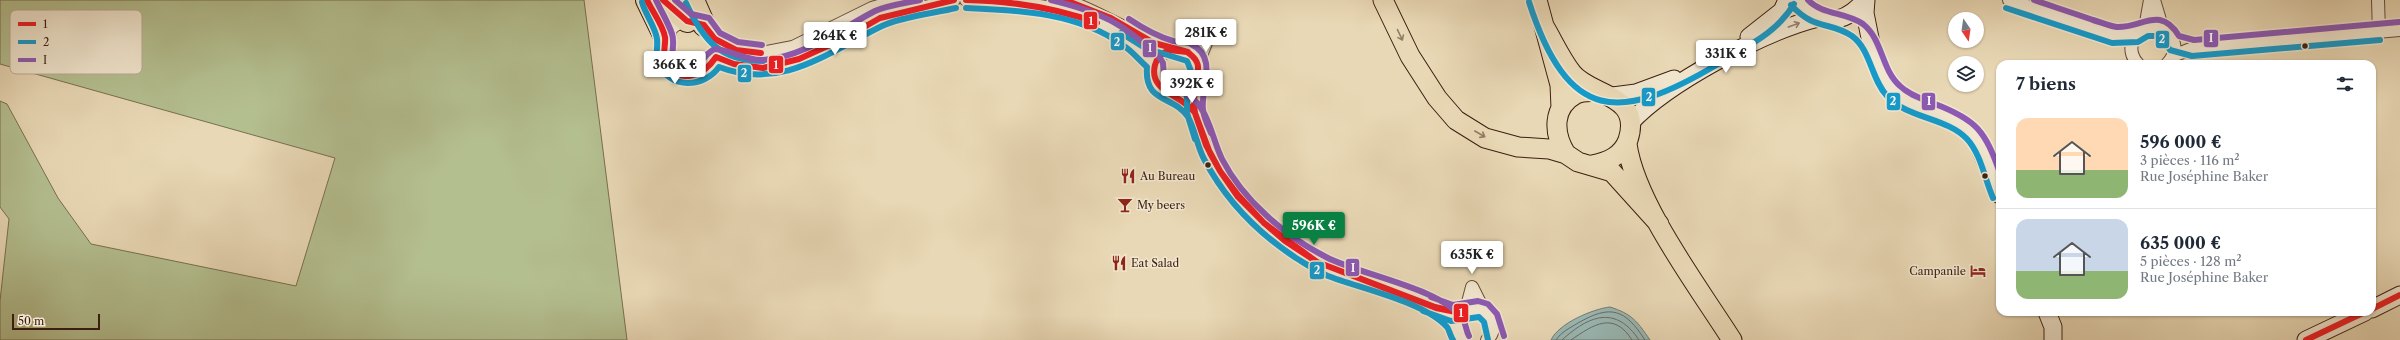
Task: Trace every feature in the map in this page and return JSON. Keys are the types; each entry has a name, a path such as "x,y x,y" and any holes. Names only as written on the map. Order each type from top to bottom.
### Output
{"highway":[{"path":"693,0 702,28"},
{"path":"653,3 702,28"},
{"path":"653,3 665,37"}],"main road":[{"path":"1383,0 1410,56 1436,98 1456,120 1485,138 1518,147 1549,149 1566,154 1578,162 1592,165 1617,176 1659,224"},
{"path":"1537,0 1560,85 1561,108 1555,129 1558,142 1566,154"},
{"path":"1561,108 1577,94 1636,93 1669,82 1758,32 1782,11 1787,0"},
{"path":"1797,0 1805,10 1818,18"},
{"path":"1630,123 1645,107 1717,62 1795,24 1818,18 1839,19 1855,12 1865,0"},
{"path":"1865,0 1865,13 1871,43 1887,84 1898,96 1959,122 1974,134 1996,186"},
{"path":"1839,19 1857,30 1871,43"},
{"path":"1544,26 1572,74 1605,93 1625,108 1630,123 1626,144 1629,160 1659,224 1732,340"},
{"path":"1592,165 1612,159 1626,144"},
{"path":"2376,307 2400,295"},
{"path":"2049,316 2053,327 2053,340"},
{"path":"2306,340 2357,316"}],"street":[{"path":"716,57 712,64 699,74 682,75 668,65 663,56 662,46 665,37 671,29 702,28 736,50 761,53 792,47 872,8 898,0"},
{"path":"702,28 716,57 734,64 763,68 799,59 843,39 880,18 954,0"},
{"path":"966,0 1018,2 1062,10 1126,38 1155,64"},
{"path":"1065,0 1087,7 1125,26 1148,41 1187,52 1198,63"},
{"path":"2009,0 2114,35 2141,31 2155,27 2163,30"},
{"path":"2135,59 2131,45 2141,31 2150,0"},
{"path":"2154,0 2163,30 2174,43 2193,48 2400,30"},
{"path":"2378,0 2379,32"},
{"path":"2114,35 2135,59"},
{"path":"1176,96 1190,92 1199,79 1198,63 1206,43 1187,52"},
{"path":"2170,60 2174,43"},
{"path":"2170,60 2193,48"},
{"path":"1172,49 1161,55 1155,64 1153,71 1157,85 1162,90 1176,96 1195,112"},
{"path":"1195,86 1195,112 1207,148 1229,187 1286,242 1317,262 1410,297 1442,311 1461,316 1478,308 1484,311"},
{"path":"1462,340 1456,330 1472,287 1484,311 1492,320 1492,337"}],"green space":[{"path":"0,0 584,0 627,340 0,340 0,301 9,219 0,207 0,101 7,104 58,198 91,244 296,286 335,158 36,74 142,74 142,10 10,10 10,67 0,64"}],"water":[{"path":"1610,307 1624,312 1633,319 1650,340 1551,340 1561,328 1577,318 1603,308"}],"transit line":[{"name":"1","path":"647,0 664,32 664,55 666,61 671,69 684,76 691,76 705,69 716,57 734,64 763,68 799,59 843,39 880,18 954,0"},
{"name":"I","path":"656,0 672,34 674,59 676,63 689,68 701,62 708,53 715,49 757,60 778,58 793,54 821,41 875,11 920,0"},
{"name":"1","path":"663,0 687,21 704,25 715,39 736,50 761,53"},
{"name":"I","path":"675,0 691,14 709,18 720,33 738,42 762,45"},
{"name":"1","path":"966,0 1016,3 1049,9 1081,17 1097,23"},
{"name":"I","path":"1051,0 1084,9 1110,20 1134,36 1160,58 1163,63 1164,79 1173,87 1193,99 1201,108 1219,153 1231,174 1241,189 1266,216 1295,239 1326,257 1341,264 1399,283 1437,299 1452,308 1463,319 1469,336"},
{"name":"1","path":"1065,0 1111,18 1154,43 1188,52 1195,59"},
{"name":"I","path":"1808,0 1820,8 1849,17 1863,24 1875,38 1889,71 1900,86 1912,94 1949,110 1970,122 1984,137 1996,162"},
{"name":"I","path":"2034,0 2117,27 2150,20 2158,20 2165,22 2172,27 2179,36 2194,40 2399,22"},
{"name":"2","path":"642,2 656,35 658,63 663,72 670,78 679,82 687,83 705,79 713,74 719,67 742,73 763,74 784,71 823,57 889,23 956,8"},
{"name":"2","path":"1529,2 1544,42 1561,71 1580,90 1601,100 1625,102 1652,96 1683,83 1718,64 1750,45 1779,24 1794,4"},
{"name":"2","path":"686,3 699,28 706,38 715,46 735,57 763,61"},
{"name":"2","path":"1791,5 1808,19 1837,28 1852,36 1863,49 1882,89 1896,104 1916,114 1949,126 1967,139 1976,152 1993,198"},
{"name":"2","path":"966,8 1028,12 1069,20 1088,26 1107,35 1124,46 1147,67 1147,79 1150,87 1155,93 1182,110 1188,117 1204,159 1212,174 1232,201 1269,238 1296,258 1319,272 1341,281 1408,303 1423,310 1437,318 1447,327 1453,340"},
{"name":"2","path":"2006,8 2112,43 2138,42 2148,36 2157,36 2162,39 2170,50 2192,56 2380,40"},
{"name":"I","path":"1129,19 1145,29 1167,39 1189,43 1199,50 1204,57 1206,65 1203,110 1211,133"},
{"name":"2","path":"1121,33 1145,48 1187,61 1191,71 1187,85 1187,113 1195,139"},
{"name":"1","path":"1169,50 1187,52 1196,60 1198,64 1194,94 1195,113 1190,107 1168,93 1157,82 1154,74 1156,62 1164,52 1169,50"},
{"name":"1","path":"1195,113 1210,153 1220,171"},
{"name":"1","path":"1195,113 1206,145 1220,171"},
{"name":"1","path":"1220,171 1238,195 1264,223"},
{"name":"1","path":"1220,171 1238,197 1264,223"},
{"name":"1","path":"1264,223 1317,262"},
{"name":"1","path":"1264,223 1285,241 1317,262"},
{"name":"1","path":"1317,262 1435,307 1461,313 1436,308 1317,262"},
{"name":"1","path":"2376,307 2400,295"},
{"name":"I","path":"1431,297 1453,305 1478,301 1488,304 1497,314 1504,336"},
{"name":"2","path":"1423,311 1451,321 1479,317 1484,322 1488,340"},
{"name":"1","path":"2306,340 2357,316"}],"place":[{"name":"Au Bureau","path":"1128,176"},
{"name":"My beers","path":"1125,205"},
{"name":"Eat Salad","path":"1119,263"},
{"name":"Campanile","path":"1978,271"}]}
